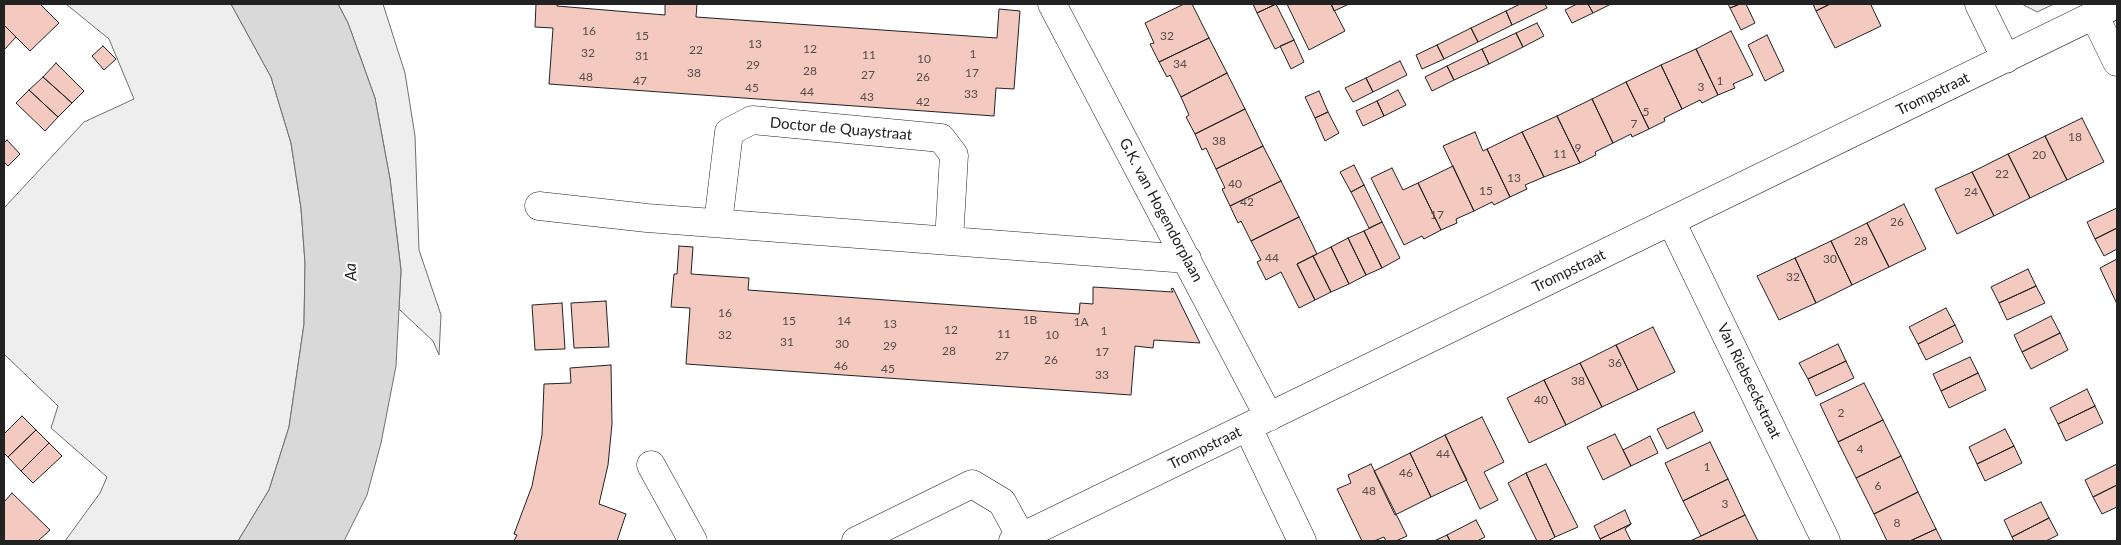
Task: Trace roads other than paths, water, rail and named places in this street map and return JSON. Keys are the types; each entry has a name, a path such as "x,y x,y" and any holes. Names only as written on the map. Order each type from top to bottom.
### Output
{"street":[{"path":"1979,4 2006,59"},
{"name":"G.K. van Hogendorplaan","path":"1061,7 1187,259 1258,422 1302,541"},
{"path":"2105,10 2117,62"},
{"name":"Trompstraat","path":"856,541 972,484 1002,502 1017,539 2105,10"},
{"name":"Doctor de Quaystraat","path":"718,224 729,132 752,120 941,138 954,155 948,240"},
{"path":"539,206 718,224 1187,259"},
{"name":"Van Riebeeckstraat","path":"1671,221 1826,541"},
{"path":"652,465 693,541"}],"water":[{"name":"Aa","path":"231,4 338,4 348,23 375,98 390,179 401,270 396,366 381,443 367,495 344,541 238,541 269,490 289,427 304,324 305,263 301,208 291,143 271,77"}]}
